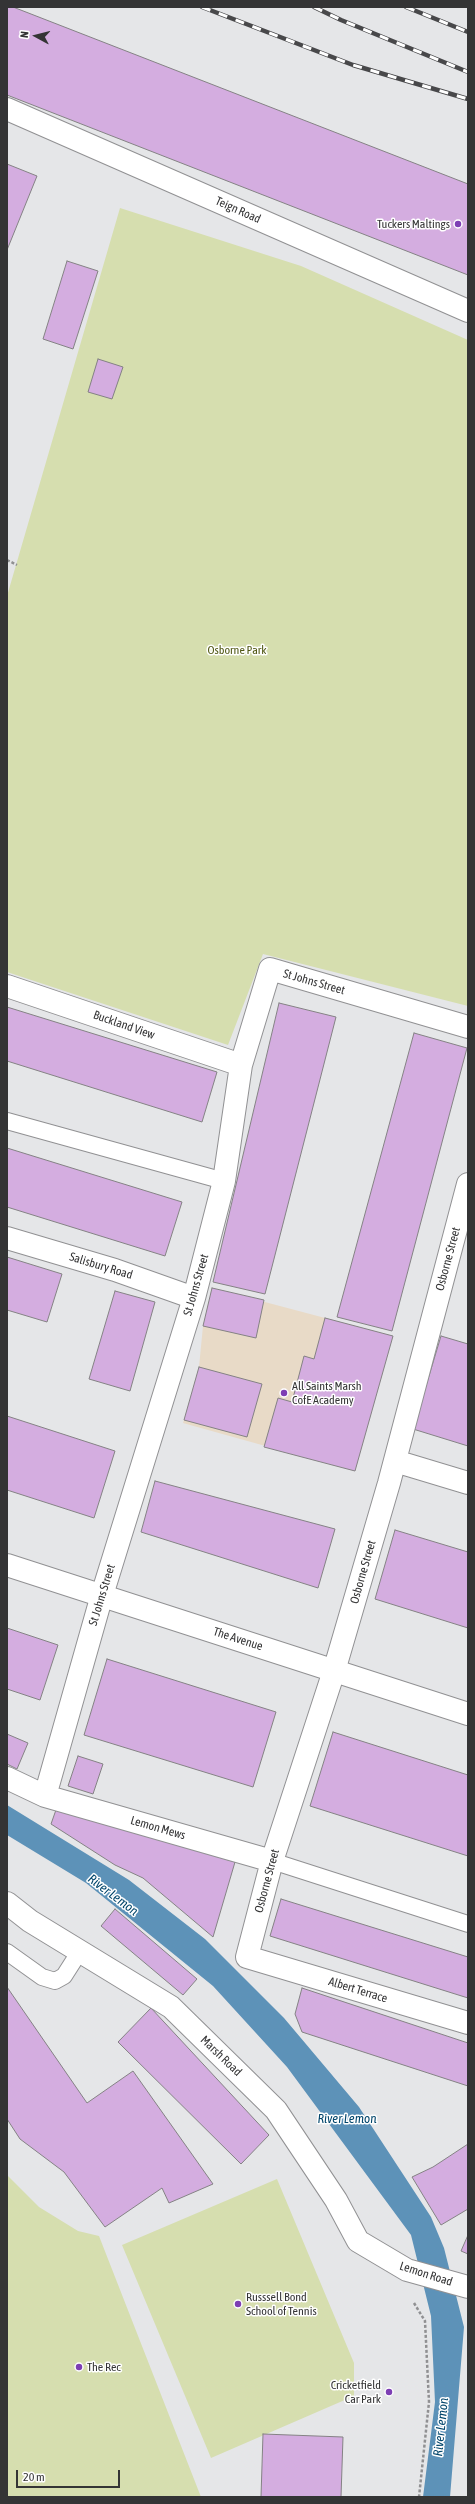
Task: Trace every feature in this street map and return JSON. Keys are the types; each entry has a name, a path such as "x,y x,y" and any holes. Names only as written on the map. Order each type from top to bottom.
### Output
{"street":[{"name":"Teign Road","path":"7,109 468,311"},
{"name":"St Johns Street","path":"45,1796 102,1595 194,1298 224,1181 242,1065 270,969 468,1027"},
{"name":"Buckland View","path":"7,986 242,1065"},
{"name":"Osborne Street","path":"247,1957 272,1861 334,1671 395,1461 468,1184"},
{"name":"Salisbury Road","path":"7,1238 115,1270 194,1298"},
{"path":"395,1461 468,1483"},
{"name":"The Avenue","path":"7,1565 468,1714"},
{"name":"Lemon Mews","path":"7,1778 45,1796 272,1861"},
{"name":"Marsh Road","path":"7,1903 30,1920 171,2007 276,2110 336,2200 358,2241 385,2258"},
{"name":"Albert Terrace","path":"247,1957 468,2023"},
{"name":"Lemon Road","path":"385,2258 407,2270 466,2286"}],"lane":[{"path":"7,1121 224,1181"},
{"path":"272,1861 468,1924"},
{"path":"7,1952 42,1977 55,1981 64,1976 80,1951"}],"path":[{"path":"7,560 17,565"},
{"path":"413,2302 425,2321 429,2402 420,2497"}],"shaded area":[{"name":"All Saints Marsh CofE Academy","path":"212,1288 393,1336 355,1471 183,1423 199,1367 203,1326"}],"green space":[{"name":"Osborne Park","path":"120,208 301,266 468,340 468,1006 263,954 228,1045 7,972 7,596"},
{"name":"The Rec","path":"7,2175 39,2207 78,2231 99,2236 201,2497 7,2497"},
{"name":"Russsell Bond School of Tennis","path":"277,2179 354,2363 354,2396 211,2458 122,2245"}],"water":[{"name":"River Lemon","path":"7,1805 129,1880 205,1939 284,2018 359,2107 431,2217 444,2248 464,2327 450,2497 423,2497 435,2402 431,2316 411,2235 287,2067 213,1986 86,1883 7,1835"}],"building":[{"path":"7,7 13,7 468,184 468,275 7,95"},
{"path":"7,164 37,176 7,250"},
{"path":"67,261 98,271 73,349 43,339"},
{"path":"98,359 123,367 112,399 88,392"},
{"path":"279,1003 336,1017 265,1294 213,1282"},
{"path":"7,1007 217,1072 202,1122 7,1061"},
{"path":"414,1033 467,1048 392,1331 337,1317"},
{"path":"7,1148 182,1202 165,1256 7,1207"},
{"path":"7,1257 62,1274 47,1322 7,1310"},
{"path":"212,1288 264,1300 256,1338 203,1326"},
{"path":"115,1291 155,1302 130,1391 89,1379"},
{"path":"325,1318 393,1336 355,1471 264,1447 278,1398 292,1402 304,1356 314,1359"},
{"path":"441,1336 468,1344 468,1446 413,1429"},
{"path":"199,1367 262,1384 247,1437 184,1420"},
{"path":"7,1416 115,1451 94,1518 7,1490"},
{"path":"155,1481 335,1529 318,1588 141,1532"},
{"path":"395,1530 468,1552 468,1628 375,1599"},
{"path":"7,1628 58,1645 40,1700 7,1689"},
{"path":"107,1659 276,1712 253,1787 84,1735"},
{"path":"333,1732 468,1775 468,1856 310,1806"},
{"path":"7,1734 28,1743 17,1769 7,1764"},
{"path":"78,1756 103,1764 93,1794 68,1786"},
{"path":"57,1807 235,1862 213,1937 143,1878 115,1865 51,1824"},
{"path":"281,1899 468,1957 468,1998 270,1936"},
{"path":"115,1909 197,1979 183,1995 101,1926"},
{"path":"7,1987 87,2103 133,2071 213,2184 169,2203 162,2188 105,2227 64,2172 20,2139 7,2119"},
{"path":"302,1988 468,2043 468,2086 302,2032 295,2014"},
{"path":"151,2008 269,2135 241,2164 118,2042"},
{"path":"468,2144 468,2209 441,2225 412,2177 433,2167"},
{"path":"468,2235 468,2254 461,2251"},
{"path":"263,2434 343,2437 341,2497 261,2497"}],"railway":[{"path":"202,7 353,65 468,99"},
{"path":"314,7 341,20 468,72"},
{"path":"406,7 468,32"}],"place":[{"name":"Tuckers Maltings","path":"458,224"},
{"name":"All Saints Marsh CofE Academy","path":"284,1393"},
{"name":"Russsell Bond School of Tennis","path":"238,2304"},
{"name":"The Rec","path":"79,2367"},
{"name":"Cricketfield Car Park","path":"389,2392"}]}
